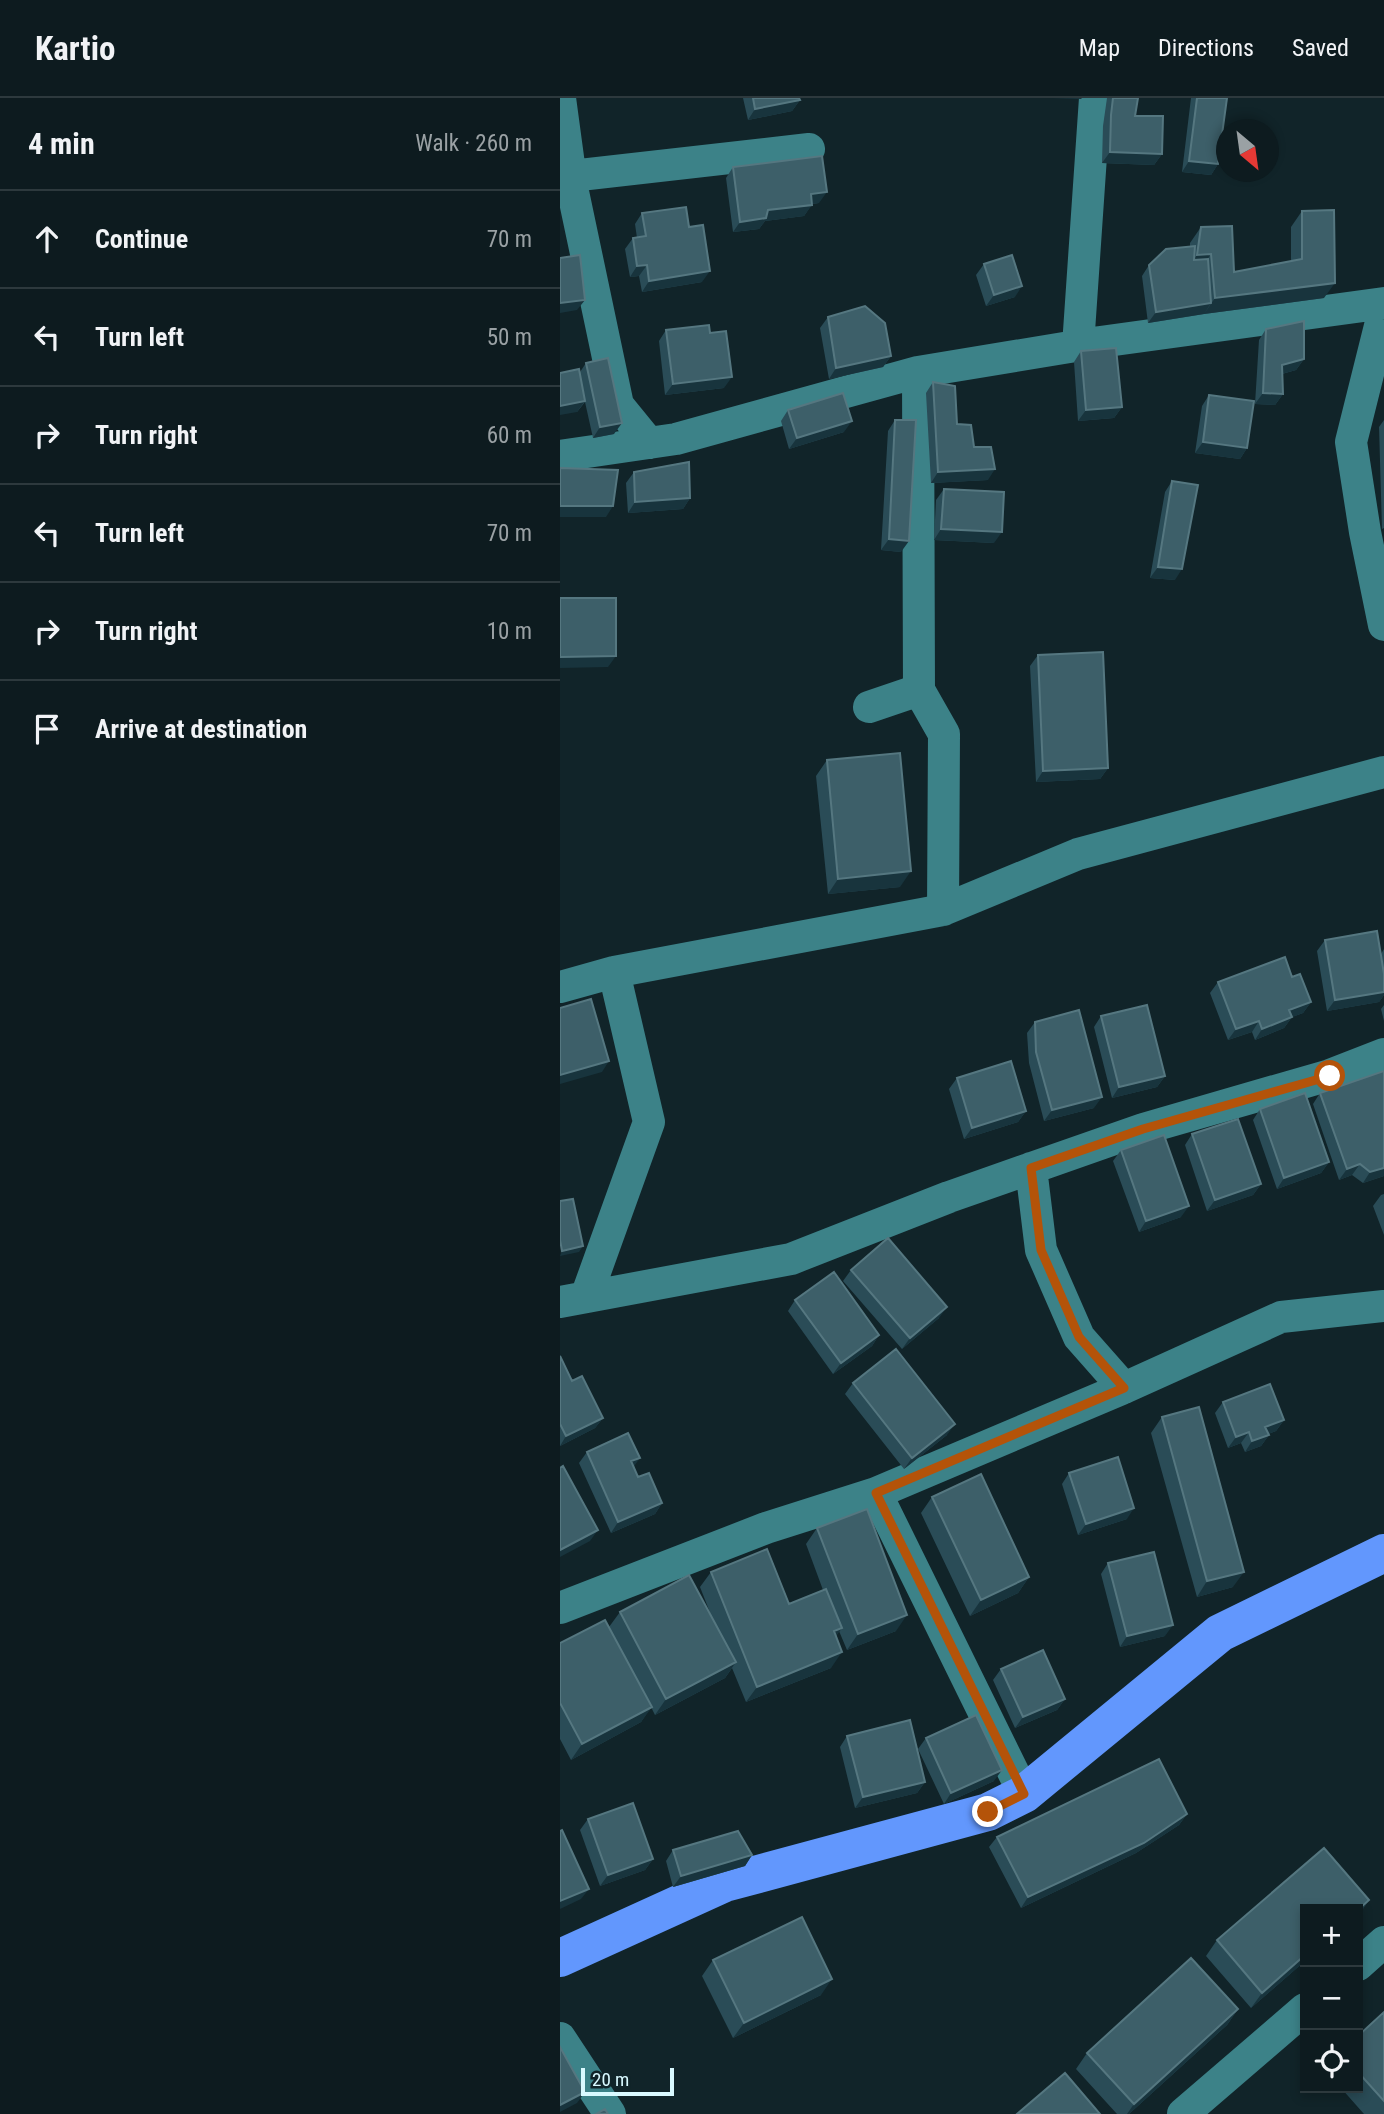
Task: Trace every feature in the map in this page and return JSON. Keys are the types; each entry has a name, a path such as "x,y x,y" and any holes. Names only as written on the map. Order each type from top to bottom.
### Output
{"main road":[{"path":"560,1958 725,1883 988,1812 1024,1794 1220,1633 1384,1553"}],"street":[{"path":"560,98 572,187 618,405 649,443"},
{"path":"1078,346 1094,98"},
{"path":"571,176 809,149"},
{"path":"560,456 690,435 918,372 1078,346 1384,303"},
{"path":"1384,310 1351,442 1365,532 1384,625"},
{"path":"918,372 919,690 944,734 943,910"},
{"path":"869,707 919,690"},
{"path":"560,987 614,972 943,910 1078,854 1384,772"},
{"path":"573,1300 649,1122 614,972"},
{"path":"573,1300 792,1259 949,1197 1143,1129 1330,1076 1384,1054"},
{"path":"1031,1168 1041,1250 1079,1337 1124,1388"},
{"path":"560,1608 766,1528 876,1493 1124,1388 1281,1317 1384,1306"},
{"path":"876,1493 1024,1794"},
{"path":"1363,1961 1384,1942"},
{"path":"1183,2114 1300,2013"},
{"path":"560,2038 610,2114"}],"building":[{"path":"753,98 799,98 800,100 755,109"},
{"path":"1113,98 1138,98 1135,116 1163,116 1162,154 1110,152"},
{"path":"1197,98 1227,98 1224,119 1216,119 1216,164 1189,161"},
{"path":"822,156 827,192 811,194 812,205 768,210 766,218 740,222 733,167"},
{"path":"686,207 689,227 703,225 710,271 649,281 647,265 637,266 633,238 646,236 642,213"},
{"path":"1334,210 1335,283 1215,298 1211,254 1197,255 1201,227 1232,226 1234,272 1302,259 1302,211"},
{"path":"1195,246 1194,260 1208,259 1211,303 1156,312 1149,265 1166,249"},
{"path":"580,255 585,300 560,303 560,258"},
{"path":"1012,255 1022,286 994,295 984,264"},
{"path":"865,306 885,323 891,356 836,368 828,317"},
{"path":"1304,321 1304,359 1282,365 1283,394 1263,393 1266,329"},
{"path":"709,325 710,333 726,331 732,377 673,384 666,330"},
{"path":"1116,348 1122,407 1086,410 1081,351"},
{"path":"608,358 622,423 600,427 586,363"},
{"path":"579,369 585,401 560,406 560,373"},
{"path":"933,382 955,386 957,424 971,425 974,447 991,447 995,469 938,472"},
{"path":"843,393 852,421 797,438 788,410"},
{"path":"1209,395 1254,401 1247,448 1203,442"},
{"path":"895,420 916,420 909,541 889,539"},
{"path":"689,462 690,498 635,502 634,472"},
{"path":"560,468 618,470 613,506 560,506"},
{"path":"1172,481 1198,485 1182,569 1158,567"},
{"path":"944,489 1004,492 1002,532 941,529"},
{"path":"560,598 616,598 616,656 560,657"},
{"path":"1103,652 1108,768 1043,771 1038,655"},
{"path":"900,753 911,871 838,879 827,760"},
{"path":"1377,931 1384,992 1335,1000 1325,940"},
{"path":"1285,957 1292,977 1300,974 1311,1002 1289,1010 1292,1017 1262,1029 1259,1021 1236,1029 1218,982"},
{"path":"591,999 609,1061 560,1075 560,1008"},
{"path":"1147,1005 1165,1076 1119,1087 1101,1016"},
{"path":"1079,1010 1102,1097 1052,1110 1036,1052 1035,1022"},
{"path":"1011,1061 1026,1111 972,1128 957,1078"},
{"path":"1384,1071 1384,1168 1370,1172 1360,1164 1347,1169 1320,1093"},
{"path":"1305,1093 1329,1162 1284,1178 1260,1109"},
{"path":"1238,1119 1261,1184 1215,1200 1192,1134"},
{"path":"1164,1135 1189,1206 1146,1221 1121,1150"},
{"path":"573,1199 583,1246 562,1251 560,1201"},
{"path":"888,1238 947,1307 910,1338 851,1270"},
{"path":"834,1272 879,1335 841,1363 795,1300"},
{"path":"896,1349 955,1424 912,1458 853,1383"},
{"path":"560,1356 572,1381 582,1376 603,1418 566,1436 560,1424"},
{"path":"1270,1384 1284,1420 1265,1427 1269,1435 1252,1441 1249,1432 1236,1437 1223,1402"},
{"path":"1199,1407 1244,1572 1207,1581 1162,1417"},
{"path":"628,1433 640,1458 631,1461 638,1477 649,1473 662,1503 618,1522 587,1452"},
{"path":"1118,1457 1134,1508 1086,1524 1069,1473"},
{"path":"563,1466 598,1530 560,1550 560,1468"},
{"path":"981,1474 1029,1577 981,1600 932,1497"},
{"path":"867,1509 907,1615 858,1634 817,1528"},
{"path":"767,1549 789,1604 826,1589 842,1628 834,1631 842,1652 757,1687 711,1572"},
{"path":"1154,1552 1173,1625 1127,1636 1108,1563"},
{"path":"689,1575 736,1662 666,1699 620,1612"},
{"path":"605,1620 652,1707 582,1744 560,1703 560,1643"},
{"path":"1043,1650 1065,1699 1023,1717 1001,1669"},
{"path":"976,1715 1002,1770 951,1793 926,1738"},
{"path":"910,1720 925,1782 863,1797 847,1736"},
{"path":"1159,1759 1187,1814 1144,1843 1028,1897 997,1837"},
{"path":"633,1803 653,1859 608,1875 588,1819"},
{"path":"562,1830 589,1889 560,1901 560,1831"},
{"path":"738,1831 752,1855 681,1876 673,1850"},
{"path":"1324,1848 1369,1900 1363,1905 1300,1904 1300,1959 1262,1993 1217,1940"},
{"path":"802,1917 832,1979 744,2023 713,1960"},
{"path":"1191,1958 1238,2009 1134,2104 1087,2053"},
{"path":"1384,2012 1384,2101 1363,2078 1363,2031"},
{"path":"560,2047 585,2092 560,2105"},
{"path":"1065,2073 1100,2114 1017,2114"}],"route":[{"path":"988,1812 1024,1794 876,1493 1124,1388 1079,1337 1041,1250 1031,1168 1143,1129 1330,1076"}]}
